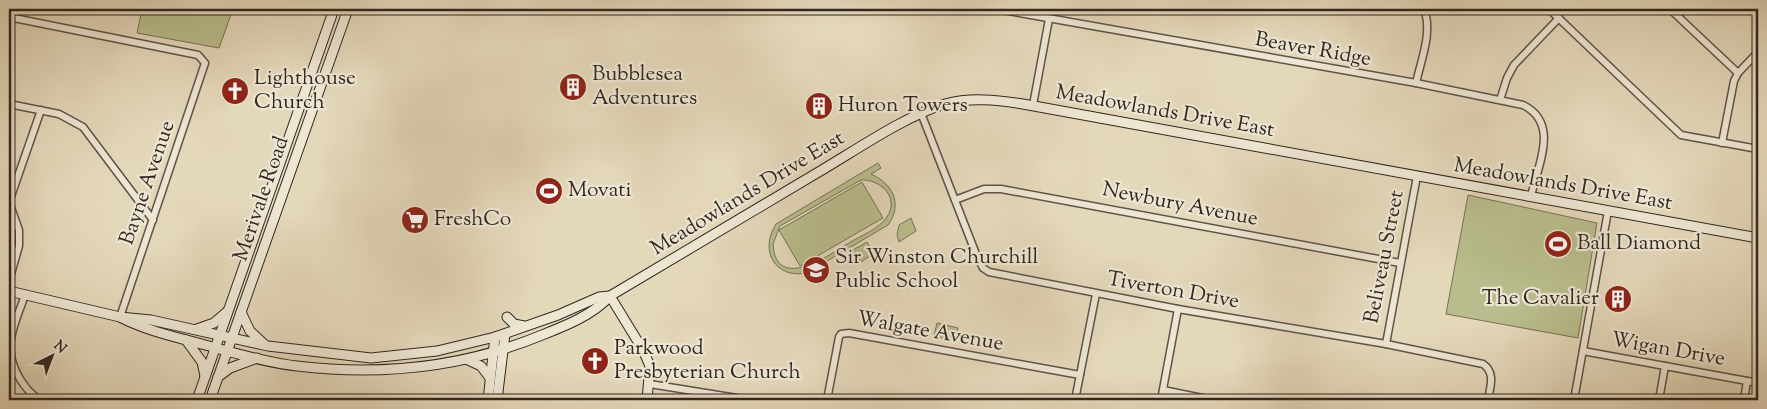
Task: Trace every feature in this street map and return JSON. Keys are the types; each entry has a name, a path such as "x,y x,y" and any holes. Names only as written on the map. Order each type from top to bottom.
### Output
{"main road":[{"name":"Merivale Road","path":"197,400 334,9"},
{"name":"Merivale Road","path":"210,400 348,9"},
{"path":"326,32 337,40"},
{"path":"322,42 334,49"},
{"name":"Meadowlands Drive East","path":"120,317 148,330 227,351 295,366 338,370 399,368 468,360 493,353 564,326 603,304 610,296 921,113 944,104 966,100 1003,100 1758,238"},
{"path":"9,291 120,317"},
{"path":"610,296 643,350 650,366 650,384 647,400"},
{"name":"Meadowlands Drive East","path":"120,317 151,320 268,346 371,358 437,351 495,337 599,297 610,296"},
{"path":"194,329 202,328 214,322 230,309"},
{"path":"241,312 250,331 268,346"},
{"path":"507,317 514,324 527,326"},
{"path":"497,400 505,334"},
{"path":"488,400 495,337"},
{"path":"186,340 202,362 205,378"},
{"path":"218,378 230,368 258,358"},
{"path":"468,360 481,366 490,378"}],"street":[{"name":"Beaver Ridge","path":"997,9 1416,84 1500,100 1532,110 1542,121 1545,136 1531,196"},
{"path":"1416,84 1427,36 1428,20 1424,9"},
{"path":"1549,9 1681,135 1758,149"},
{"path":"1670,9 1738,73"},
{"name":"Bayne Avenue","path":"9,17 198,55 203,60 204,69 120,317"},
{"path":"1500,100 1507,78 1514,65 1559,18"},
{"path":"1033,106 1049,19"},
{"path":"1722,143 1734,82 1738,73 1758,52"},
{"path":"9,104 59,114 83,127 153,220"},
{"path":"9,281 19,246 19,230 9,202 41,110"},
{"name":"Tiverton Drive","path":"921,113 983,268 998,275 1096,294 1386,344 1483,364 1489,368 1492,375 1488,400"},
{"name":"Beliveau Street","path":"1386,344 1417,176"},
{"name":"Newbury Avenue","path":"955,200 984,189 1001,189 1400,263"},
{"path":"1574,400 1608,210"},
{"path":"1075,400 1096,294"},
{"path":"25,295 9,340 9,353 12,366 25,387 41,400"},
{"path":"1161,400 1178,309"},
{"name":"Walgate Avenue","path":"827,400 841,334 856,334 1080,375"},
{"name":"Wigan Drive","path":"1582,351 1758,383"},
{"path":"1659,400 1665,366"},
{"name":"Wigan Drive","path":"1744,400 1747,381"},
{"path":"650,384 749,400"},
{"path":"1163,390 1212,400"}],"green space":[{"path":"142,9 233,9 219,48 137,33"},
{"path":"878,163 881,168 871,174 885,183 890,189 895,202 895,210 888,225 807,273 796,274 786,272 773,261 769,244 776,224","holes":["861,180 868,180 881,186 889,196 890,210 884,221 869,232 817,262 793,268 783,266 776,259 773,244 780,226"]},
{"path":"862,182 883,218 800,266 779,230"},
{"path":"1468,195 1597,223 1578,338 1446,314"},
{"path":"911,218 916,231 899,242 897,235 899,225"},
{"path":"867,242 874,253 861,262 853,250"},
{"path":"937,323 958,328 955,341 934,336"}],"place":[{"name":"Bubblesea Adventures","path":"573,87"},
{"name":"Lighthouse Church","path":"235,91"},
{"name":"Huron Towers","path":"819,106"},
{"name":"Movati","path":"549,191"},
{"name":"FreshCo","path":"415,220"},
{"name":"Ball Diamond","path":"1558,244"},
{"name":"Sir Winston Churchill Public School","path":"816,270"},
{"name":"The Cavalier","path":"1618,299"},
{"name":"Parkwood Presbyterian Church","path":"595,361"}]}
